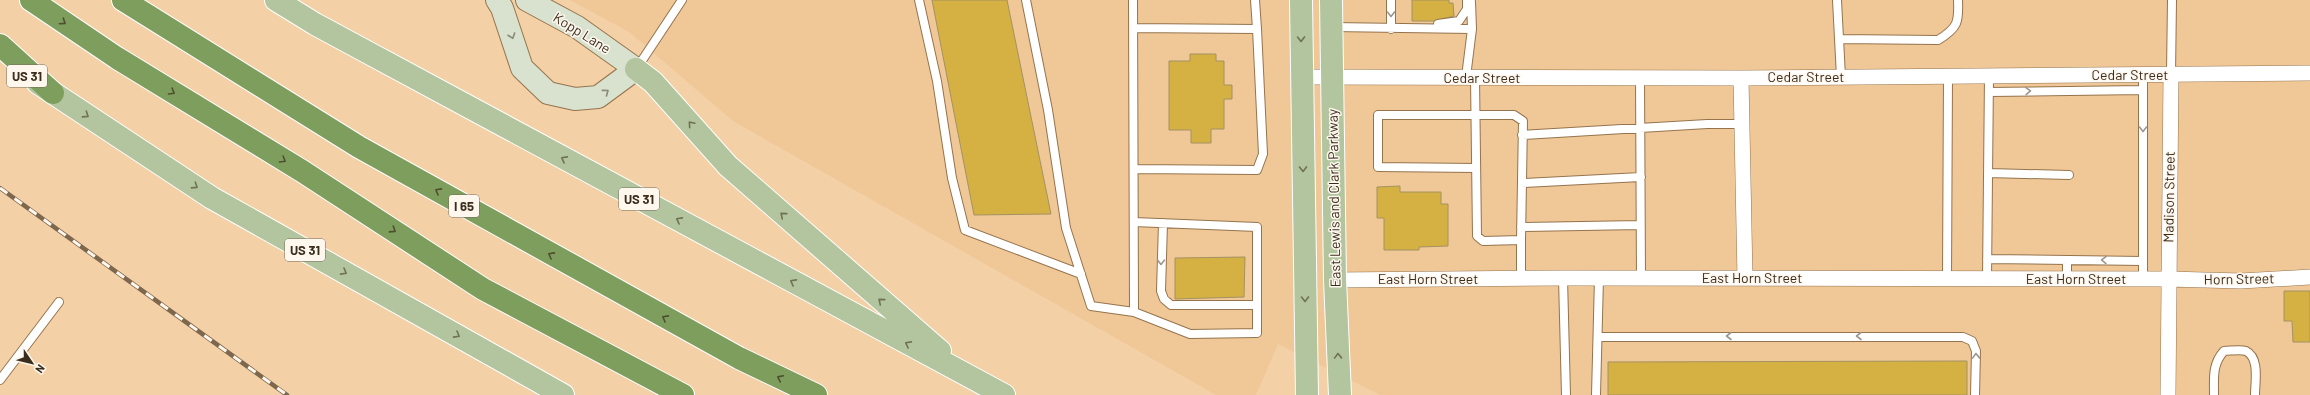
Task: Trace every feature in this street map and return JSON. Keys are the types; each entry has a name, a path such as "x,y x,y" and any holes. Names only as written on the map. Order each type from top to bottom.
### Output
{"highway":[{"path":"31,0 117,58 302,171 483,289 684,395"},
{"name":"I 65","path":"123,0 359,147 739,358 816,395"},
{"path":"0,45 53,93"}],"main road":[{"name":"US 31","path":"276,0 315,24 1004,395"},
{"path":"1301,0 1305,390"},
{"name":"East Lewis and Clark Parkway","path":"1331,0 1335,280 1340,395"},
{"name":"US 31","path":"0,58 212,198 563,395"},
{"path":"636,69 653,82 728,166 860,283 975,380"}],"street":[{"path":"497,0 502,8 522,68 548,93 575,99 598,97 636,69"},
{"name":"Kopp Lane","path":"527,0 577,27 636,69"},
{"name":"Cedar Street","path":"1302,77 1740,78 2310,73"},
{"name":"Madison Street","path":"2168,395 2171,74"},
{"path":"1740,78 1745,278"},
{"name":"Horn Street","path":"2168,279 2241,281 2310,277"},
{"name":"East Horn Street","path":"1335,280 1520,278 2168,279"}],"lane":[{"path":"636,69 682,0"},
{"path":"919,0 937,81 952,178 965,230 1081,274"},
{"path":"1026,0 1048,110 1066,228 1091,306 1134,312 1190,334 1257,333 1257,227 1134,222"},
{"path":"1133,0 1134,312"},
{"path":"1134,169 1257,170 1263,154 1255,0"},
{"path":"1391,0 1391,29"},
{"path":"1408,29 1412,24 1451,23 1459,21 1467,9 1467,0"},
{"path":"1471,0 1471,78 1475,114 1477,236 1483,241 1521,240"},
{"path":"1837,0 1841,77"},
{"path":"1839,39 1938,40 1950,33 1956,25 1959,19 1958,0"},
{"name":"Madison Street","path":"2171,74 2172,0"},
{"path":"1332,26 1391,29 1472,29"},
{"path":"1133,28 1257,29"},
{"path":"2143,74 2143,279"},
{"path":"2064,91 2065,75"},
{"path":"1947,279 1948,76"},
{"path":"1987,279 1989,76"},
{"path":"1640,78 1641,278"},
{"path":"1989,92 2143,90"},
{"path":"1476,168 1378,167 1378,115 1514,115 1522,120 1520,278"},
{"path":"1522,135 1640,130 1707,124 1741,124"},
{"path":"1988,173 2069,175"},
{"path":"1522,183 1640,177"},
{"path":"1163,223 1161,291 1164,299 1171,305 1257,305"},
{"path":"1521,227 1640,225"},
{"path":"1987,259 2143,261"},
{"path":"2067,260 2067,279"},
{"path":"1563,278 1566,395"},
{"path":"1596,395 1599,278"},
{"path":"0,380 59,302"},
{"path":"1598,337 1963,337 1972,341 1976,351 1975,395"},
{"path":"2214,395 2214,367 2218,357 2224,351 2244,351 2251,355 2255,364 2256,395"}],"shaded area":[{"path":"570,0 2310,0 2310,395 1380,395 1278,344 1256,395 1216,395 733,121 629,32"}],"building":[{"path":"932,0 1007,0 1051,214 974,215"},
{"path":"1412,0 1449,0 1449,3 1453,3 1454,16 1434,21 1412,21"},
{"path":"1190,54 1216,54 1216,61 1224,61 1224,85 1232,85 1232,99 1224,99 1224,129 1211,129 1211,143 1191,143 1191,130 1169,130 1169,61 1190,61"},
{"path":"1400,186 1400,192 1441,192 1441,204 1448,204 1448,246 1419,247 1419,250 1384,250 1384,218 1377,218 1377,187"},
{"path":"1245,257 1244,297 1175,299 1175,258"},
{"path":"2284,291 2310,291 2310,342 2293,342 2292,321 2284,321"},
{"path":"1967,361 1967,395 1608,395 1608,362"}],"railway":[{"path":"0,188 287,395"}]}
